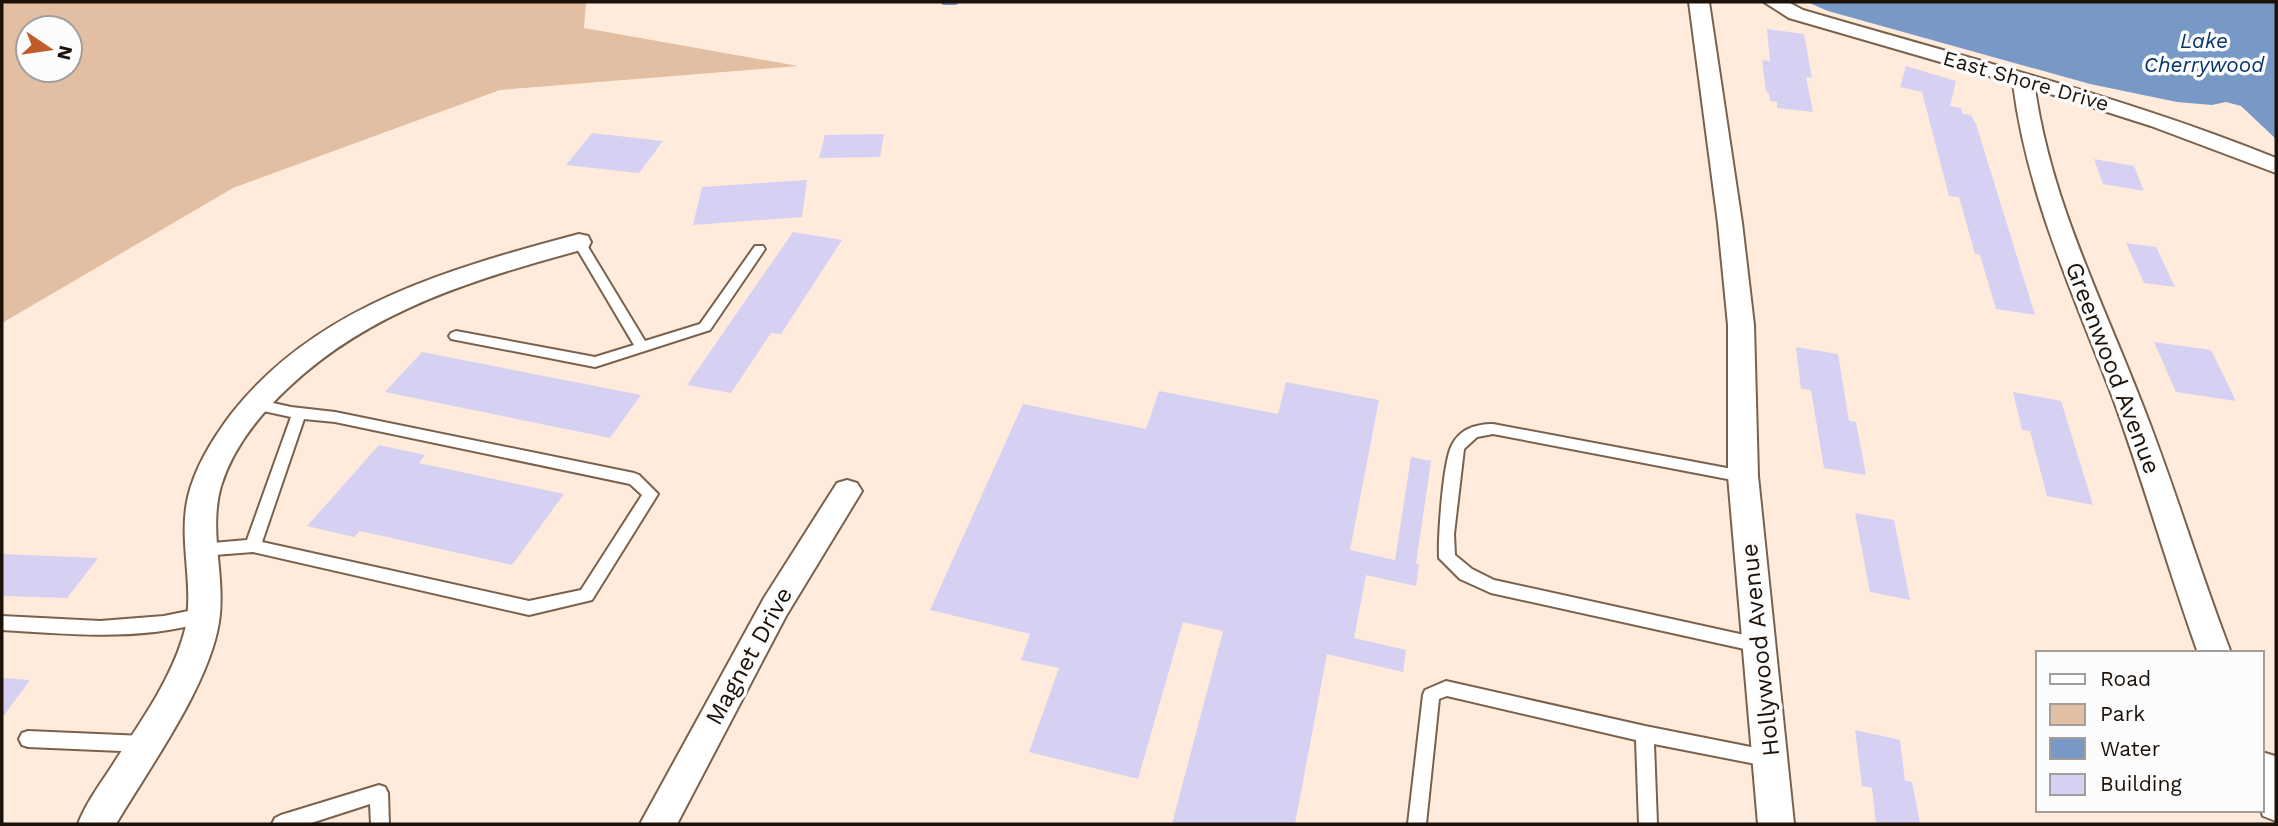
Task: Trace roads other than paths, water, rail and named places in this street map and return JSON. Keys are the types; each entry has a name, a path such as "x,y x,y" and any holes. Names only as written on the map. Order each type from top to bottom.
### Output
{"street":[{"path":"1699,2 1730,223 1741,325 1743,476"},
{"name":"East Shore Drive","path":"1774,2 1796,14 2155,119 2276,166"},
{"name":"Greenwood Avenue","path":"2023,81 2026,115 2058,226 2127,398 2215,651"},
{"path":"96,824 188,670 204,615 200,521 203,497 211,473 237,426 254,404 291,366 319,344 373,312 459,276 579,242"},
{"name":"Hollywood Avenue","path":"1743,476 1776,824"},
{"name":"Magnet Drive","path":"658,824 775,607 847,491"},
{"path":"2264,773 2276,804"}],"lane":[{"path":"579,242 642,347"},
{"path":"456,336 594,362 705,327 759,249"},
{"path":"201,550 253,546 529,608 586,595 651,494 634,479 335,417 254,404"},
{"path":"253,546 299,413"},
{"path":"1743,476 1505,431 1473,431 1463,438 1457,448 1446,534 1447,558 1466,574 1492,586 1758,645"},
{"path":"2,623 100,628 164,623 204,615"},
{"path":"1417,824 1431,695 1446,688 1645,734 1771,759"},
{"path":"1645,734 1648,824"},
{"path":"28,739 144,744"},
{"path":"281,824 379,793 380,824"}],"water":[{"name":"Lake Cherrywood","path":"1807,2 2276,3 2276,139 2241,106 2226,102 2212,105 2177,102 2090,84 1828,11"}],"waterway":[{"path":"944,2 955,2"}]}
